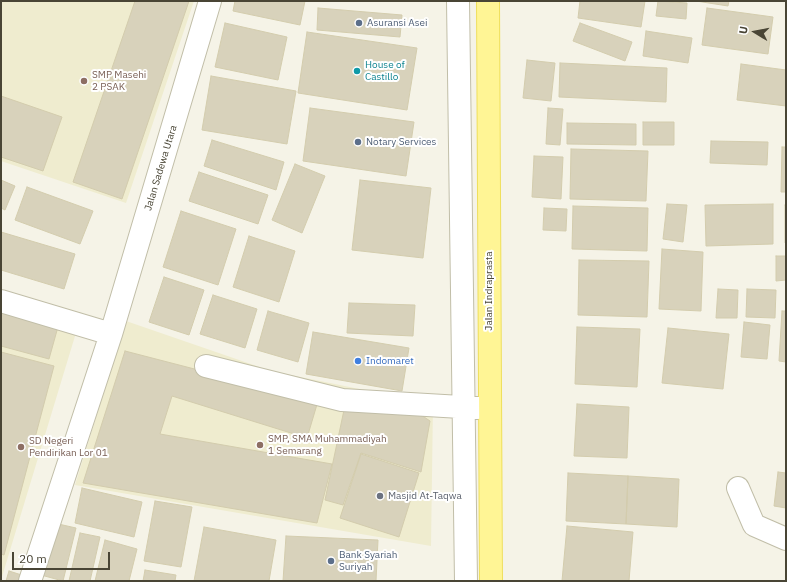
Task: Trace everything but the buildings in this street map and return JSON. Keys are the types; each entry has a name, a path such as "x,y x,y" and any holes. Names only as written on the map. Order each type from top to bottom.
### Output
{"main road":[{"name":"Jalan Indraprasta","path":"488,1 491,581"}],"street":[{"name":"Jalan Sadewa Utara","path":"30,581 111,334 210,1"},
{"path":"458,1 466,581"},
{"path":"1,301 111,334"},
{"path":"206,366 342,400 490,408"},
{"path":"738,488 754,525 786,539"}],"shaded area":[{"name":"SMP Masehi 2 PSAK","path":"1,1 194,1 126,203 1,161"},
{"name":"SD Negeri Pendirikan Lor 01","path":"1,291 82,313 1,580"},
{"name":"SMP, SMA Muhammadiyah 1 Semarang","path":"126,321 271,371 433,404 431,546 75,485"}],"place":[{"name":"Asuransi Asei","path":"359,23"},
{"name":"House of Castillo","path":"357,71"},
{"name":"SMP Masehi 2 PSAK","path":"84,81"},
{"name":"Notary Services","path":"358,142"},
{"name":"Indomaret","path":"358,361"},
{"name":"SMP, SMA Muhammadiyah 1 Semarang","path":"260,445"},
{"name":"SD Negeri Pendirikan Lor 01","path":"21,447"},
{"name":"Masjid At-Taqwa","path":"380,496"},
{"name":"Bank Syariah Suriyah","path":"331,561"}]}
